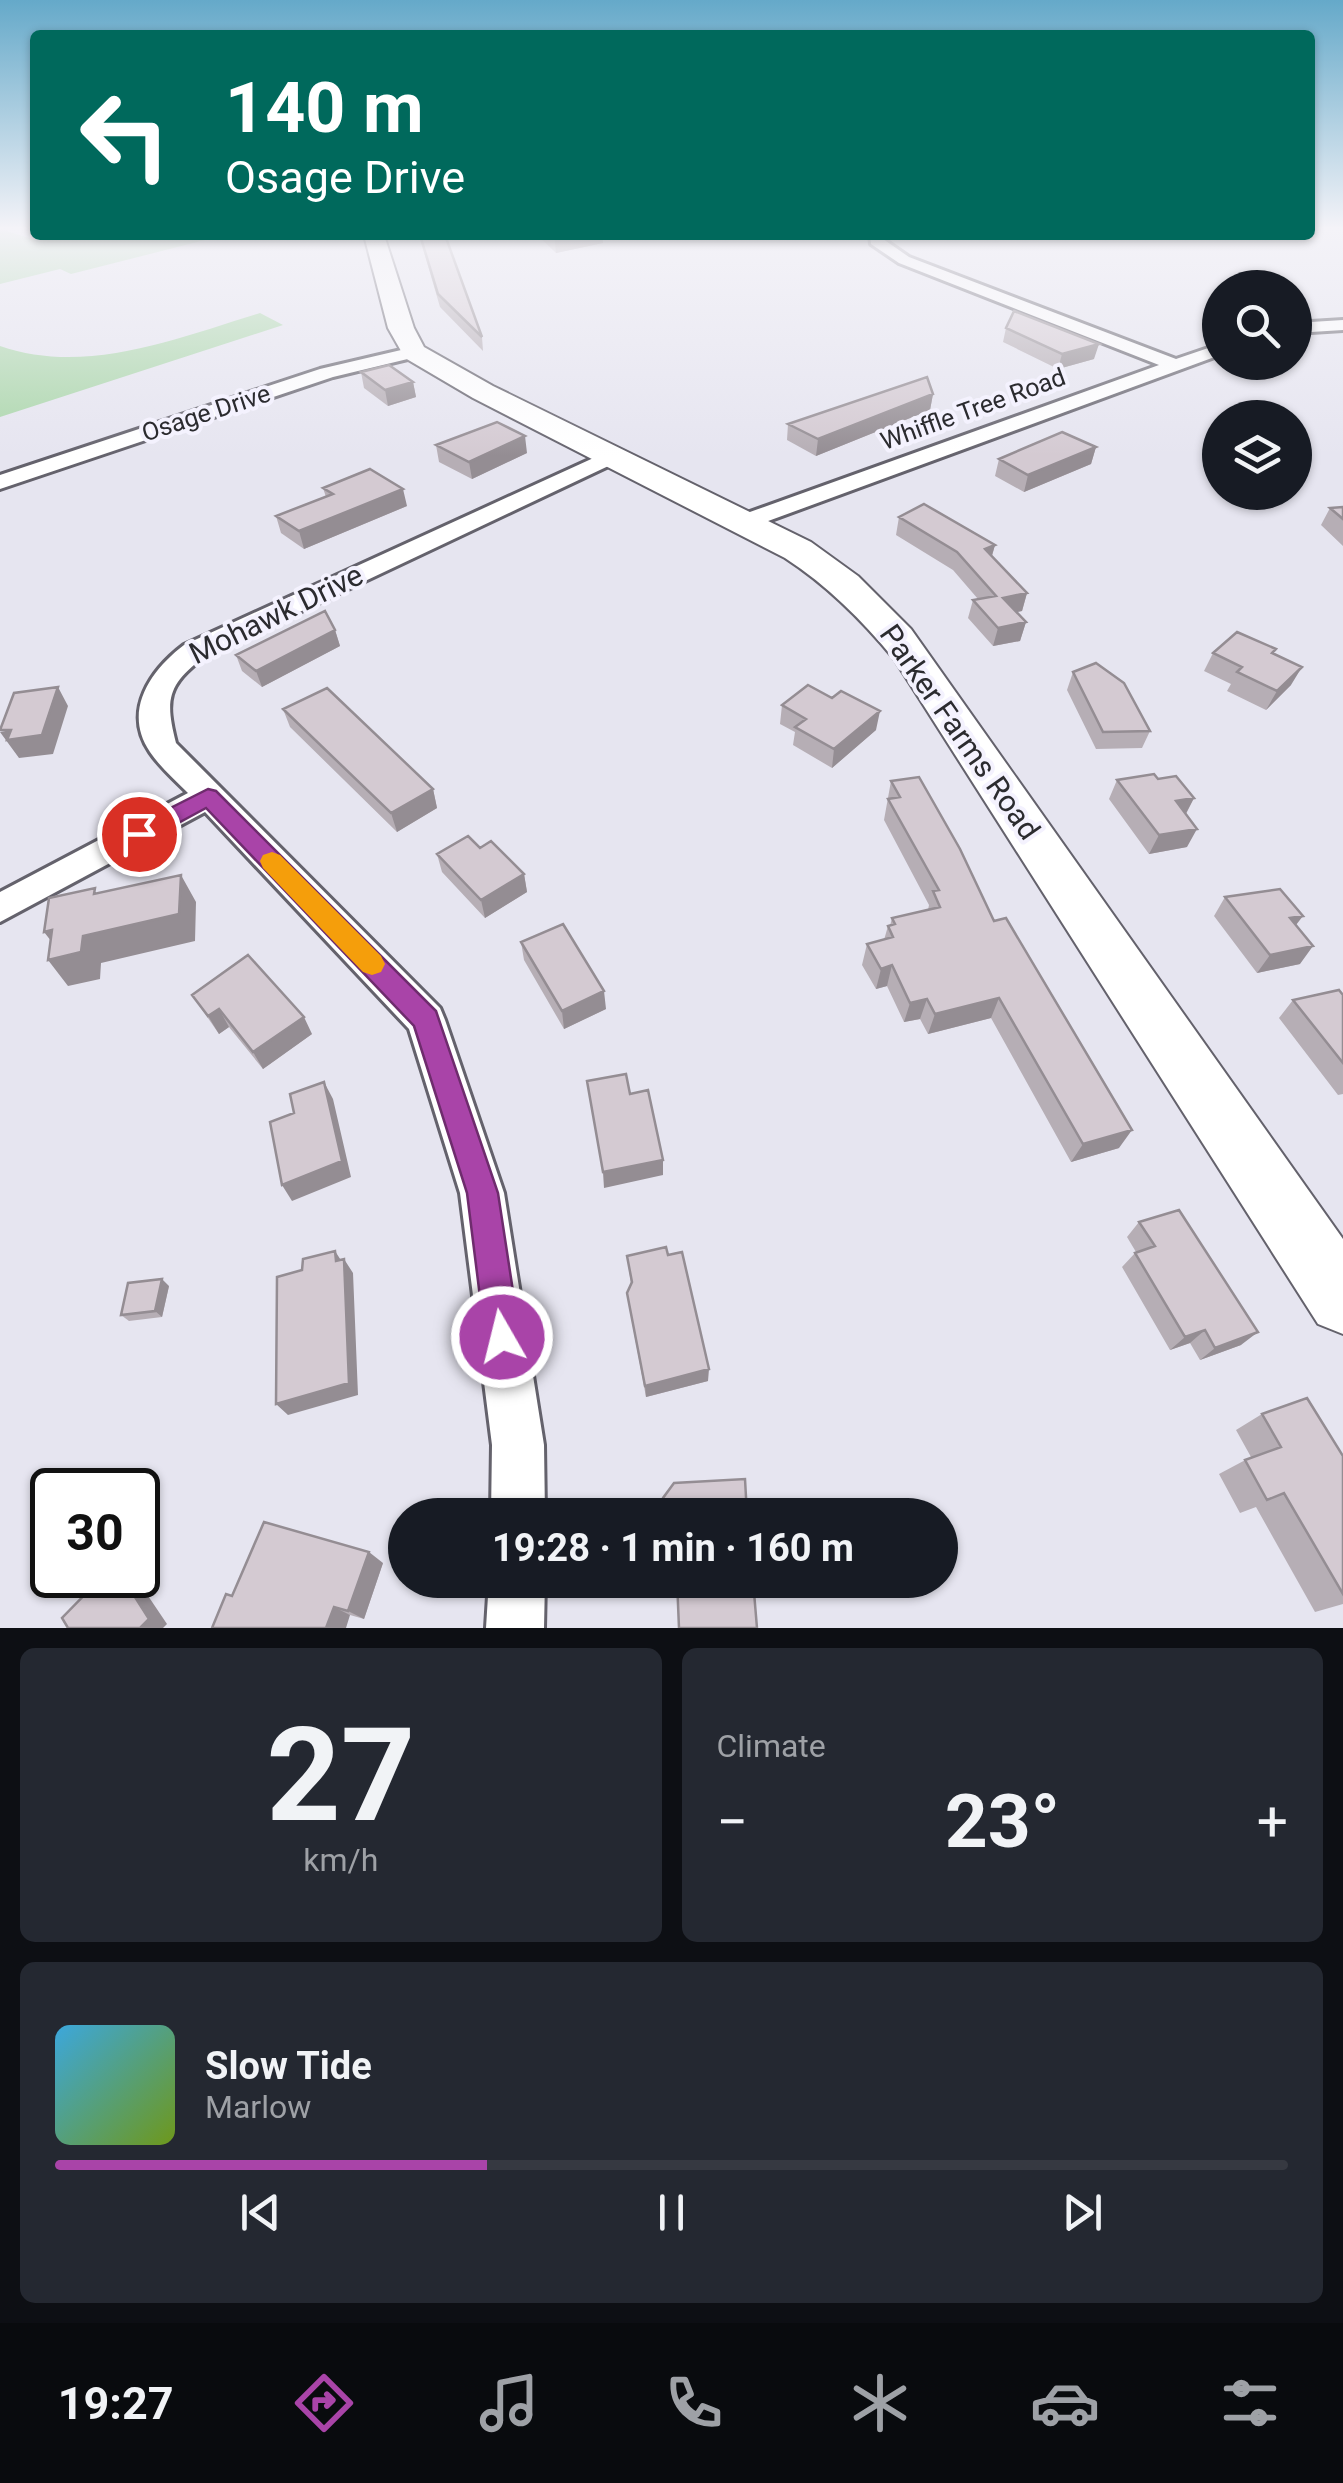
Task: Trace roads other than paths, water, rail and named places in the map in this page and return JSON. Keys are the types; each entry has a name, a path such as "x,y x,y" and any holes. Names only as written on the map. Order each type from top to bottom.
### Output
{"street":[{"path":"393,304 400,328 414,352"},
{"path":"1018,304 1176,365"},
{"path":"1312,327 1343,325"},
{"name":"Parker Farms Road","path":"414,352 445,372 798,550 852,587 910,653 1343,1298"},
{"name":"Osage Drive","path":"0,482 327,373 414,352"},
{"name":"Whiffle Tree Road","path":"744,522 1202,355"},
{"name":"Mohawk Drive","path":"518,1498 518,1445 482,1193 426,1020 162,747 152,710 165,671 194,650 610,456"},
{"path":"0,908 208,796"},
{"path":"515,1628 517,1598"}]}
